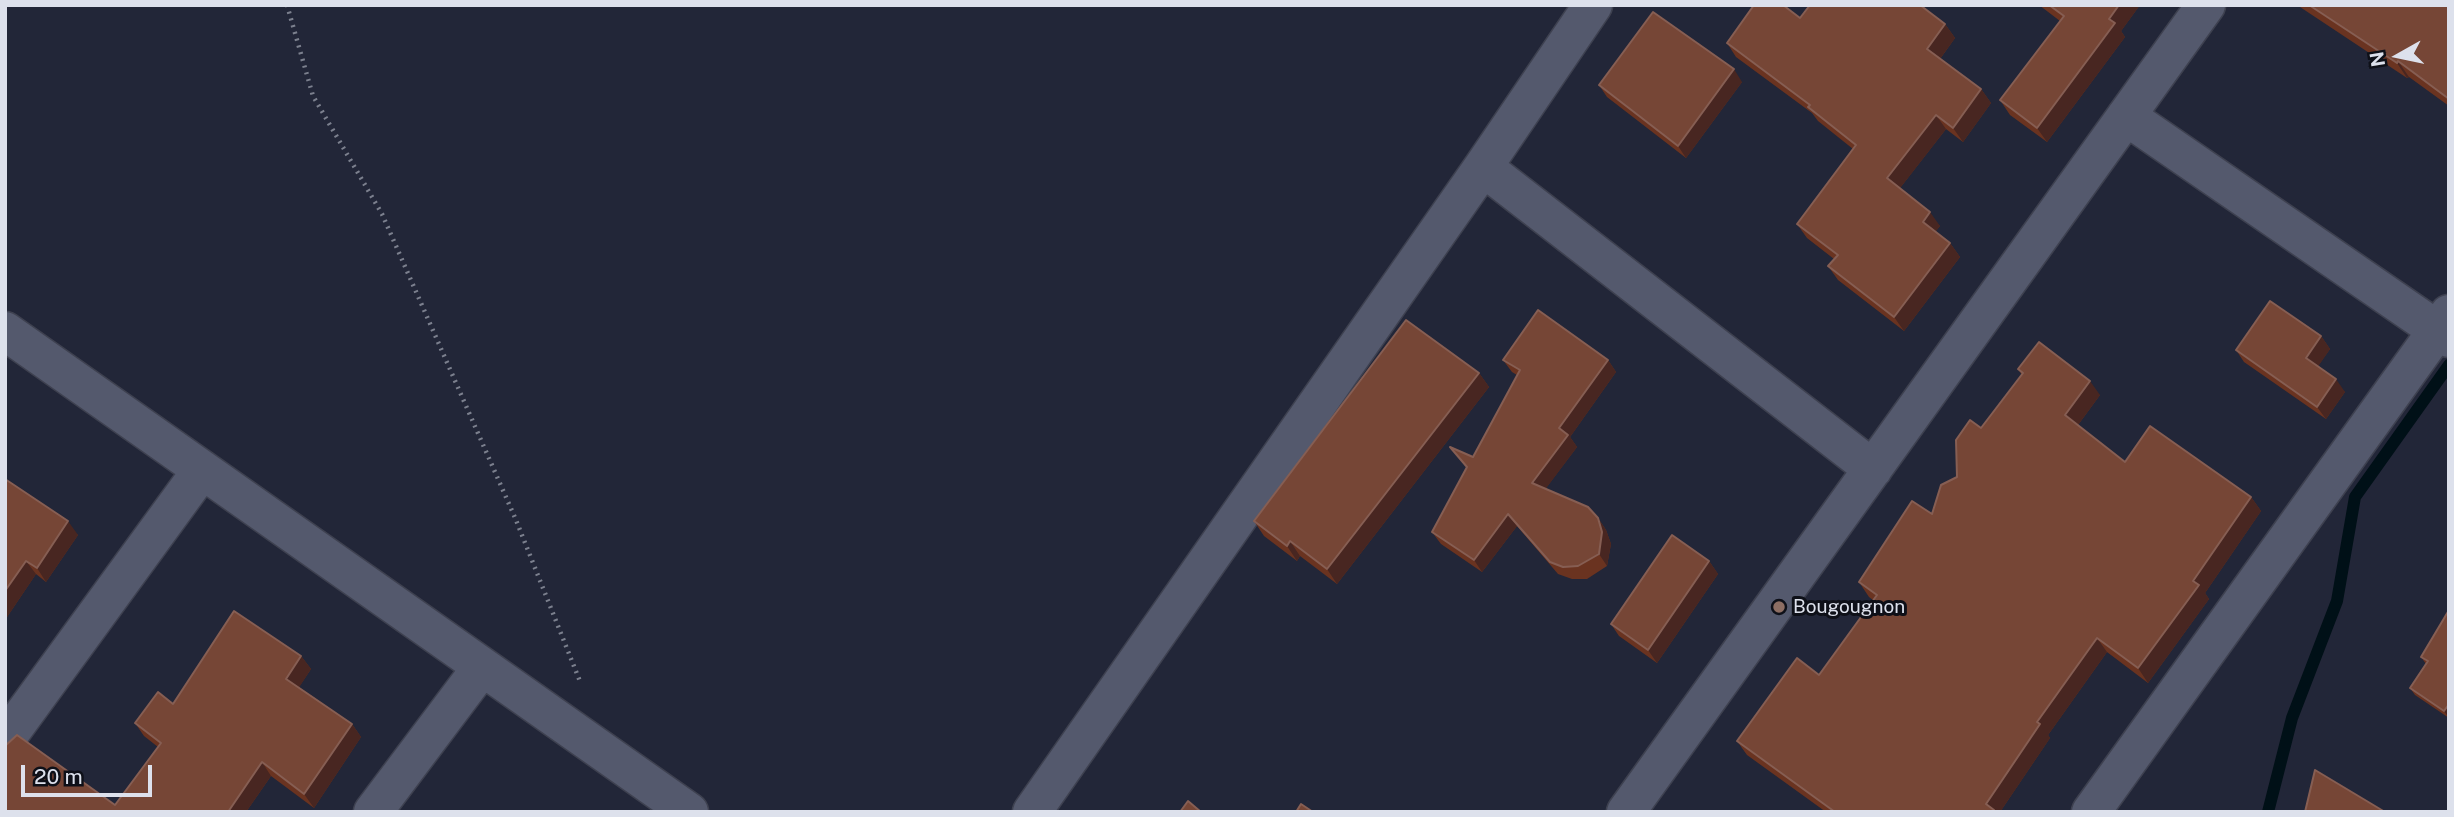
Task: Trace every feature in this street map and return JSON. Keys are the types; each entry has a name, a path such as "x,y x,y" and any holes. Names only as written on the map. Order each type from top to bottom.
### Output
{"street":[{"path":"1032,812 1483,167 1593,5"},
{"path":"1626,812 2206,5"},
{"path":"2091,812 2445,328 2126,117"},
{"path":"1483,167 1873,469"},
{"path":"5,331 689,812"},
{"path":"5,740 202,470"},
{"path":"373,812 482,667"}],"path":[{"path":"287,5 313,96 382,214 516,520 585,695"}],"building":[{"path":"1754,5 1783,5 1800,18 1810,5 1920,5 1945,24 1927,49 1981,89 1953,128 1936,115 1887,178 1930,212 1923,222 1950,243 1894,317 1828,266 1838,255 1797,224 1856,145 1808,107 1810,105 1727,43"},
{"path":"2049,5 2119,5 2109,19 2115,23 2037,128 2000,100 2064,16"},
{"path":"2309,5 2449,5 2449,99 2398,61 2397,63"},
{"path":"1653,12 1734,69 1678,146 1599,85"},
{"path":"2270,301 2321,336 2306,358 2336,379 2317,407 2236,350"},
{"path":"1538,310 1608,360 1559,428 1568,435 1532,483 1588,507 1598,518 1602,532 1599,554 1578,566 1563,567 1550,562 1508,514 1474,560 1432,532 1467,467 1450,447 1473,457 1520,370 1503,360"},
{"path":"1406,320 1479,373 1327,569 1290,541 1287,546 1254,521"},
{"path":"2039,342 2090,381 2065,415 2125,462 2150,426 2251,497 2193,581 2199,585 2138,668 2097,638 2037,722 2040,724 1986,804 1993,812 1835,812 1737,741 1797,658 1819,675 1877,595 1859,582 1912,501 1932,514 1941,485 1957,477 1956,440 1970,420 1981,428 2023,373 2018,369"},
{"path":"5,479 68,521 37,568 26,561 5,591"},
{"path":"1672,535 1709,561 1648,650 1611,624"},
{"path":"2449,610 2449,704 2444,711 2410,688 2428,661 2421,657"},
{"path":"234,611 301,656 286,679 352,724 304,794 262,762 228,812 5,812 5,746 17,735 115,805 161,743 135,723 158,692 173,704"},
{"path":"2315,770 2385,812 2305,812"},
{"path":"1188,801 1201,812 1180,812"},
{"path":"1301,804 1313,812 1296,812"}],"waterway":[{"path":"2268,812 2292,718 2337,601 2355,497 2449,365"}],"place":[{"name":"Bougougnon","path":"1779,607"}]}
